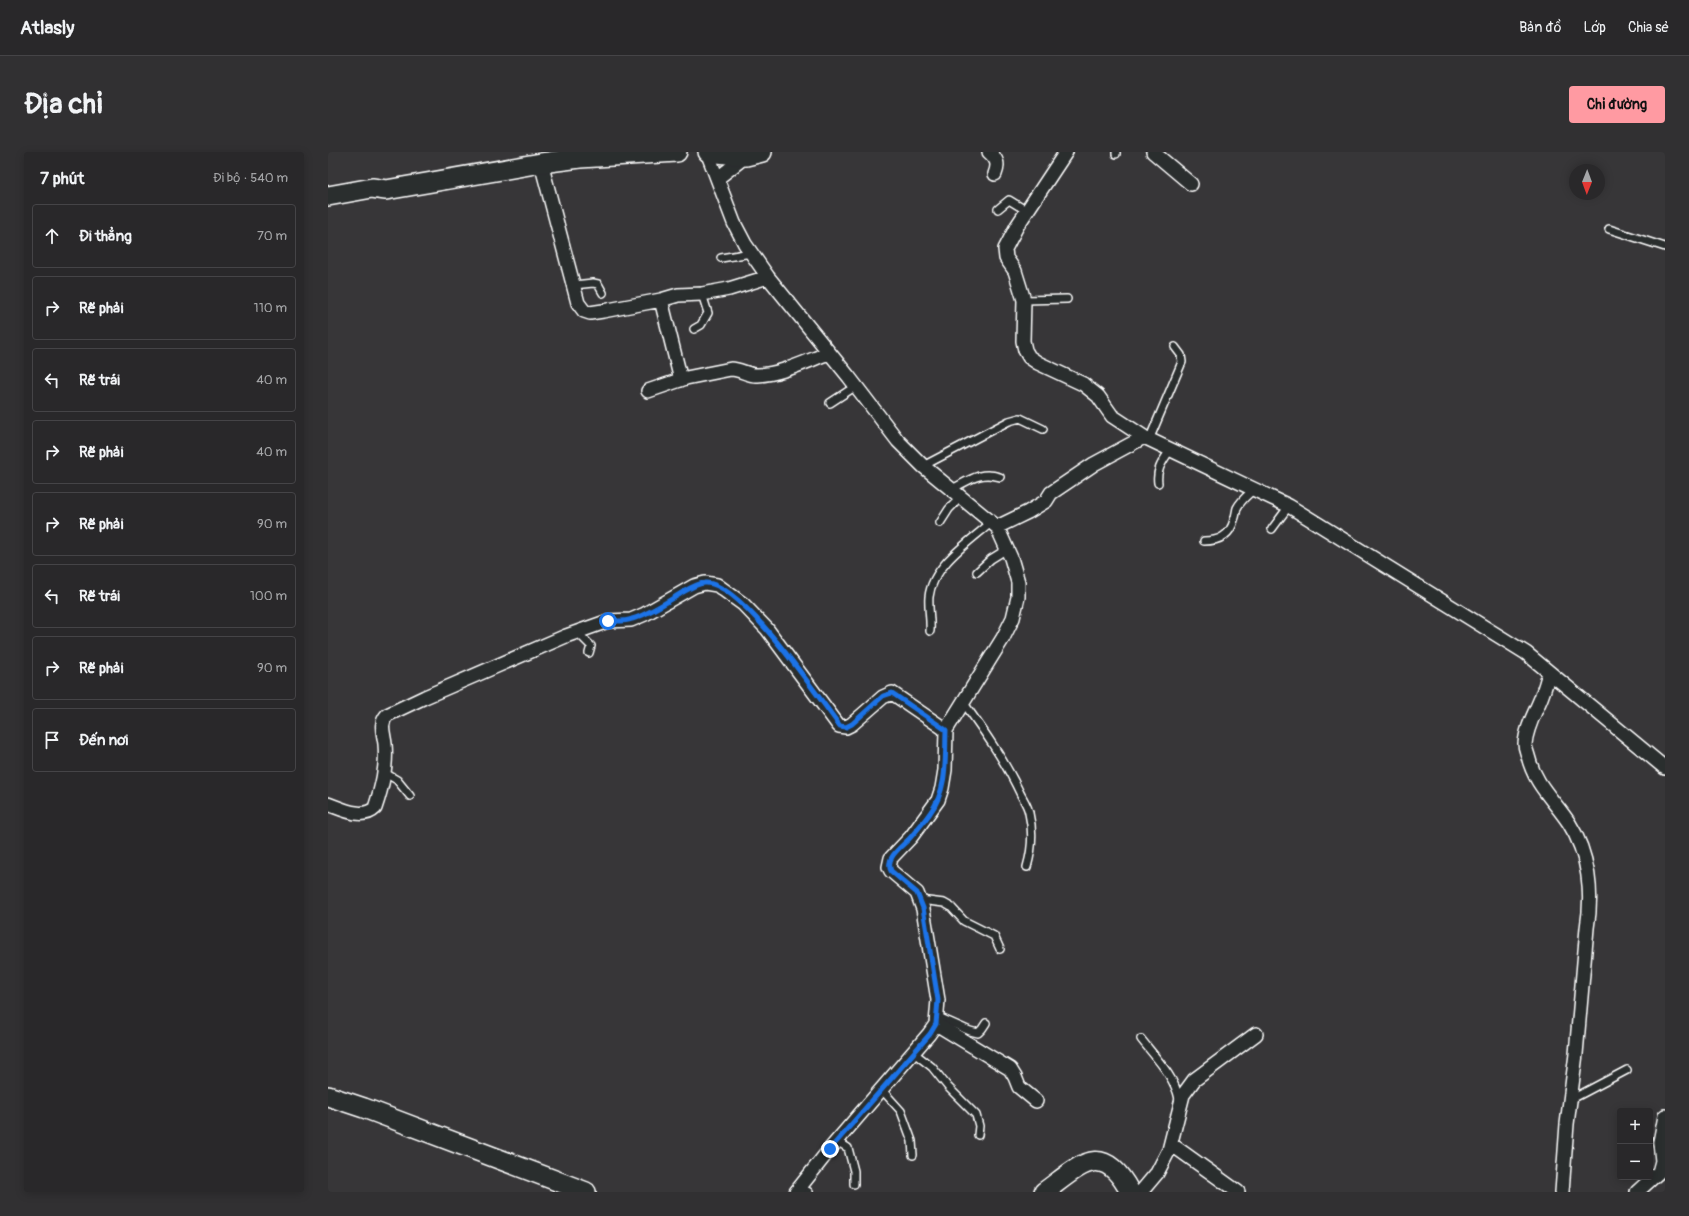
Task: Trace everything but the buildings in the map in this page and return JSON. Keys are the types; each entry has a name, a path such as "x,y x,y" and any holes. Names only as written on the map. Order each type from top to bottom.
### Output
{"street":[{"path":"328,196 372,188 386,190 547,159 576,155 677,152"},
{"path":"754,154 708,152 734,223 751,253 768,277 856,386 898,441 923,466 994,524 1007,549 1018,582 1018,597 1013,618 1003,638 946,730 942,788 938,800 931,812 891,858 889,867 891,871 917,893 923,908 938,1000 936,1020 930,1034 837,1141 802,1190"},
{"path":"989,152 997,161 998,168 995,174"},
{"path":"1066,152 1027,211 1005,249 1004,254 1015,271 1024,300 1023,341 1025,350 1029,357 1083,384 1098,396 1112,416 1146,438 1289,506 1526,653 1665,768"},
{"path":"1153,152 1191,184"},
{"path":"718,178 754,154"},
{"path":"547,159 578,303 584,311 590,313 618,309 678,295 702,294 729,289 768,277"},
{"path":"661,300 681,380"},
{"path":"648,391 681,380 731,369 742,371 749,375 769,374 829,353"},
{"path":"994,524 1028,512 1046,501 1051,493 1094,464 1146,438"},
{"path":"328,804 363,814 371,812 376,808 385,773 385,745 382,728 383,720 387,715 425,697 577,632 608,621 631,620 645,614 694,586 705,583 717,585 743,604 766,629 840,726 846,727 852,724 883,696 892,693 946,730"},
{"path":"1549,672 1541,699 1527,732 1525,745 1529,763 1538,783 1569,824 1579,842 1588,872 1590,909 1562,1192"},
{"path":"936,1020 1010,1070 1019,1087 1036,1102"},
{"path":"1141,1192 1157,1173 1171,1144 1183,1095 1194,1080 1256,1034"},
{"path":"328,1096 371,1111 562,1188 586,1192"},
{"path":"1637,1192 1659,1172 1662,1161 1660,1142 1665,1116"},
{"path":"1171,1144 1238,1192"},
{"path":"1048,1191 1084,1163 1095,1161 1105,1163 1115,1168 1130,1192"}],"lane":[{"path":"998,209 1009,200 1027,211"},
{"path":"1609,229 1665,247"},
{"path":"721,258 751,253"},
{"path":"574,285 593,283 598,284 602,293"},
{"path":"694,329 701,325 708,313 702,294"},
{"path":"1024,300 1067,299"},
{"path":"1146,438 1182,362 1181,355 1175,347"},
{"path":"830,403 856,386"},
{"path":"923,466 1009,421 1020,418 1043,429"},
{"path":"1158,483 1158,470 1170,450"},
{"path":"940,523 956,493 978,475 989,474 1000,477"},
{"path":"1204,541 1215,541 1222,539 1231,528 1241,500 1254,489"},
{"path":"1272,529 1289,506"},
{"path":"930,631 929,597 935,578 944,564 994,524"},
{"path":"977,572 991,559 1007,549"},
{"path":"577,632 591,646 589,653"},
{"path":"963,702 987,735 1016,784 1029,811 1032,832 1030,858 1027,868"},
{"path":"385,773 397,780 410,796"},
{"path":"920,900 944,903 951,907 964,921 994,936 1000,949"},
{"path":"936,1020 970,1031 978,1032 986,1023"},
{"path":"1141,1039 1178,1091 1180,1106"},
{"path":"914,1053 932,1067 948,1087 976,1115 979,1126 978,1135"},
{"path":"1570,1100 1627,1070"},
{"path":"882,1090 901,1111 912,1141 913,1155"},
{"path":"837,1141 848,1148 850,1152 854,1171 854,1184"}],"route":[{"path":"608,621 631,620 645,614 694,586 705,583 717,585 743,604 766,629 840,726 846,727 852,724 883,696 892,693 946,730 942,788 938,800 931,812 891,858 889,867 891,871 917,893 923,908 938,1000 936,1024 930,1034 830,1149"}]}
